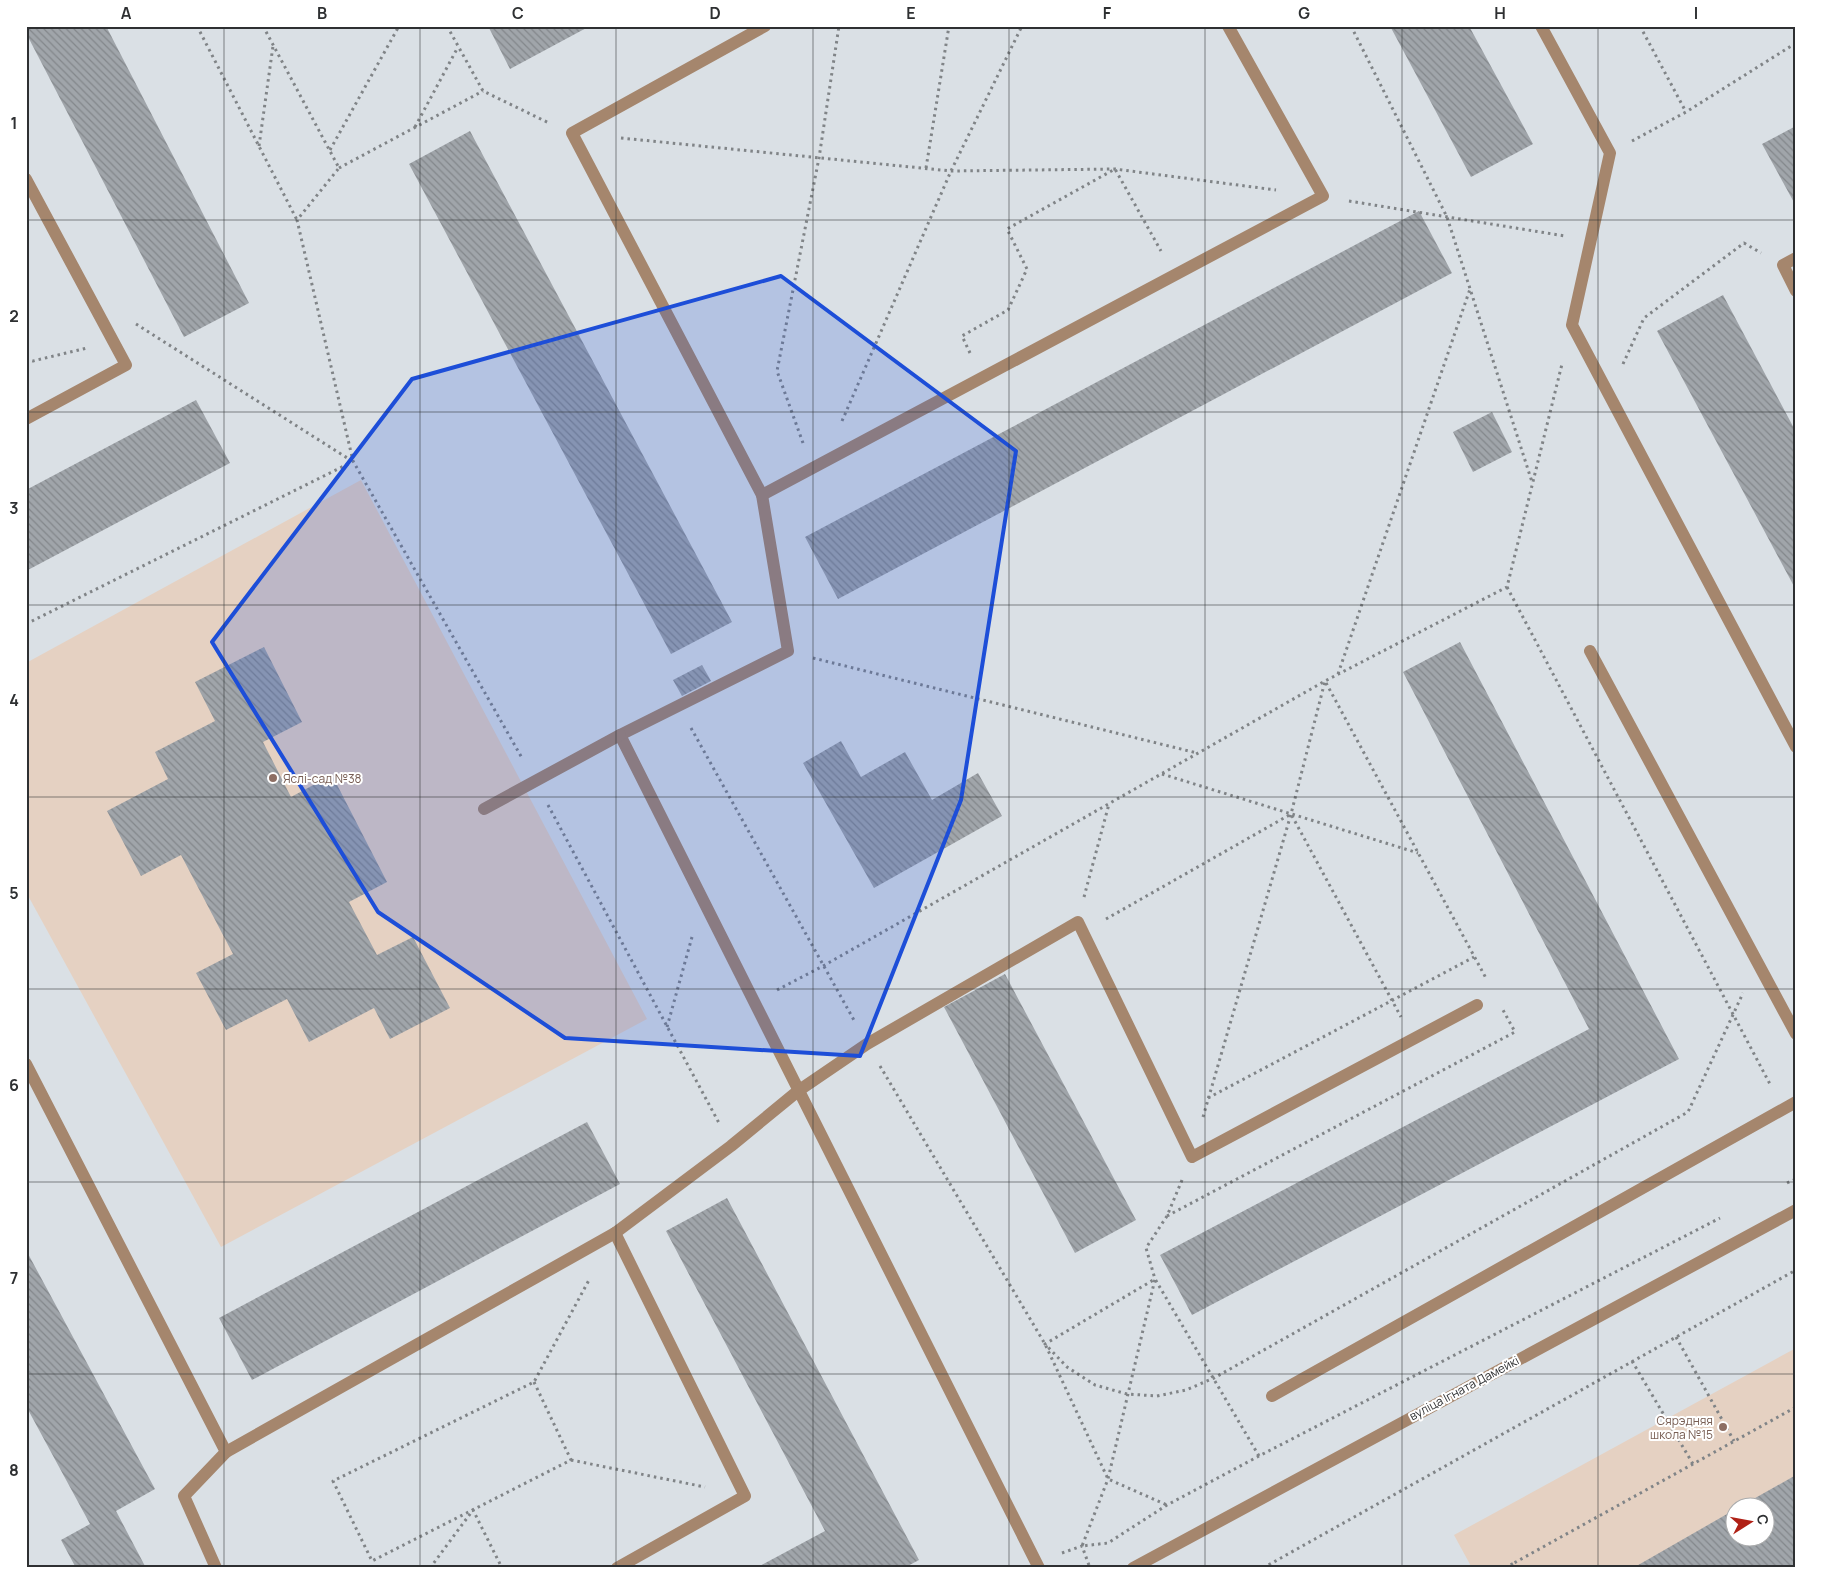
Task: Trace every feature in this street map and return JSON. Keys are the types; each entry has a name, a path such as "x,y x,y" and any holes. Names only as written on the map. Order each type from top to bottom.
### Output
{"street":[{"path":"484,809 620,735 788,651 762,495 572,133 765,26"},
{"path":"762,495 1323,196 1228,26"},
{"path":"1541,26 1610,153 1572,325 1796,747"},
{"path":"26,179 126,365 26,419"},
{"path":"1796,258 1783,265 1796,290"},
{"path":"1590,651 1796,1034"},
{"path":"620,735 753,1003 1038,1565"},
{"path":"216,1568 184,1496 226,1452 615,1233 731,1146 798,1091 867,1044 1080,927 1192,1158 1477,1005"},
{"path":"26,1064 226,1452"},
{"path":"1272,1396 1796,1102"},
{"name":"вуліца Ігната Дамейкі","path":"1133,1568 1796,1210"},
{"path":"615,1233 745,1496 617,1568"}],"path":[{"path":"197,26 297,220 353,461"},
{"path":"263,26 339,168"},
{"path":"330,150 399,26"},
{"path":"818,466 777,371 819,158 839,26"},
{"path":"926,168 949,26"},
{"path":"818,466 951,171 1022,26"},
{"path":"1351,26 1447,217 1533,483"},
{"path":"1640,26 1686,112"},
{"path":"447,27 483,91 572,133 951,171 1115,169 1323,196 1591,240"},
{"path":"1610,153 1686,112 1796,43"},
{"path":"259,147 273,45"},
{"path":"415,127 458,46"},
{"path":"297,220 339,168 483,91"},
{"path":"1115,169 1175,276"},
{"path":"983,378 962,336 1008,310 1027,269 1007,229 1115,169"},
{"path":"1609,394 1644,318 1729,254 1744,243 1783,265"},
{"path":"1338,674 1470,289"},
{"path":"26,360 114,342 135,323 353,461"},
{"path":"1572,325 1507,587 1783,1109"},
{"path":"26,624 353,461"},
{"path":"753,1003 823,966 1325,681 1507,587"},
{"path":"788,651 1198,753"},
{"path":"1259,1456 1155,1279 1146,1248 1167,1216 1192,1158 1291,814 1325,681"},
{"path":"1325,681 1488,982"},
{"path":"679,706 867,1044 1044,1344 1108,1479 1167,1505"},
{"path":"1161,774 1418,853"},
{"path":"1080,927 1110,803"},
{"path":"1080,927 1291,814"},
{"path":"1291,814 1414,1039"},
{"path":"667,1027 702,900"},
{"path":"1208,1098 1474,957"},
{"path":"1044,1344 1067,1368 1095,1384 1127,1394 1156,1396 1186,1390 1214,1378 1688,1112 1757,963"},
{"path":"1167,1216 1515,1032 1502,1007"},
{"path":"1787,1183 1796,1179"},
{"path":"1038,1565 1082,1546 1108,1543 1167,1505 1259,1456 1725,1215"},
{"path":"1263,1568 1796,1270"},
{"path":"591,1277 534,1382 333,1481 372,1561 571,1460 745,1496"},
{"path":"1044,1344 1155,1279"},
{"path":"1090,1568 1082,1546 1108,1479 1155,1279"},
{"path":"1676,1337 1734,1441"},
{"path":"1632,1361 1693,1464"},
{"path":"534,1382 571,1460"},
{"path":"1504,1568 1796,1407"},
{"path":"430,1568 473,1510"},
{"path":"473,1510 502,1568"},
{"path":"1514,1563 1517,1568"}],"highlighted area":[{"path":"781,276 1016,451 961,800 860,1056 565,1038 378,912 212,642 412,379"}],"shaded area":[{"name":"Яслі-сад №38","path":"361,480 647,1019 221,1247 26,892 26,663"},
{"name":"Сярэдняя школа №15","path":"1796,1348 1796,1568 1472,1568 1454,1535"}],"building":[{"path":"26,26 106,26 249,303 184,337 26,33"},
{"path":"488,26 590,26 510,69"},
{"path":"1390,26 1469,26 1533,144 1471,177"},
{"path":"1796,126 1796,206 1762,144"},
{"path":"470,131 732,622 671,654 409,164"},
{"path":"1419,211 1452,273 838,599 805,537"},
{"path":"1723,295 1796,432 1796,590 1657,331"},
{"path":"196,400 230,463 26,571 26,490"},
{"path":"1492,412 1512,452 1473,472 1453,432"},
{"path":"1460,642 1679,1059 1192,1315 1160,1255 1589,1029 1403,672"},
{"path":"264,647 302,722 263,742 291,797 332,775 387,882 349,902 377,955 413,937 450,1008 390,1039 374,1008 309,1042 287,999 226,1030 196,973 233,954 181,855 141,876 107,811 168,779 155,752 215,721 195,682"},
{"path":"702,665 711,681 682,696 673,680"},
{"path":"841,741 861,777 905,752 932,800 978,773 1002,816 874,888 803,763"},
{"path":"1005,974 1136,1220 1075,1253 944,1007"},
{"path":"587,1122 620,1184 252,1380 219,1318"},
{"path":"727,1198 919,1560 904,1568 756,1568 825,1531 666,1231"},
{"path":"26,1250 155,1489 116,1511 146,1568 76,1568 61,1540 90,1524 26,1406"},
{"path":"1796,1475 1796,1568 1633,1568 1724,1516 1724,1546 1774,1546 1774,1496 1759,1496"}],"place":[{"name":"Яслі-сад №38","path":"273,778"},
{"name":"Сярэдняя школа №15","path":"1723,1427"}]}
